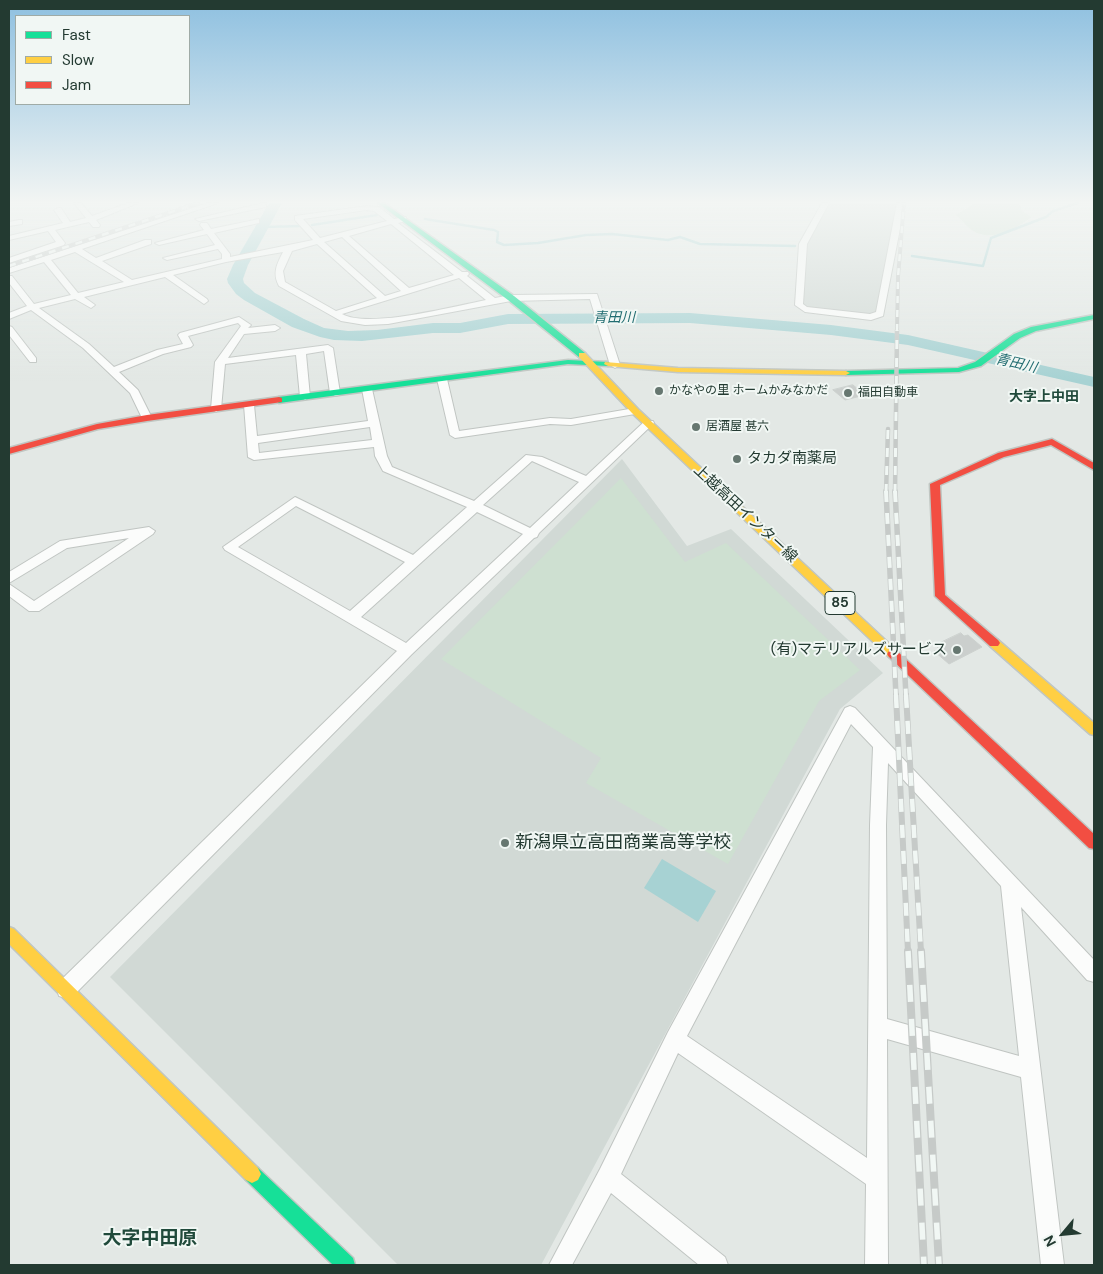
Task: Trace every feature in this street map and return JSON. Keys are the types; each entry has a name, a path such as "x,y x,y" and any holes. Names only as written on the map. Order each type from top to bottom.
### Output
{"street":[{"path":"9,271 35,262"},
{"path":"49,262 76,296 92,305"},
{"path":"98,262 132,283"},
{"path":"9,316 32,307 215,262"},
{"path":"282,262 278,271 279,279 288,288 334,314 354,321 375,322 492,300 516,301 594,296 614,365"},
{"path":"341,262 383,299"},
{"path":"375,262 408,292"},
{"path":"443,262 492,300"},
{"name":"上越高田インター線","path":"465,262 516,301 589,362 635,410 1094,842"},
{"path":"802,262 799,304 805,309 871,317 880,314 890,262"},
{"path":"334,314 477,271"},
{"path":"166,274 204,301"},
{"path":"9,278 32,307 86,346 134,392 147,418"},
{"path":"9,451 97,427 147,418 553,364 589,362 708,371 920,372 966,369 986,360 1008,341 1027,331 1094,318"},
{"path":"113,371 160,352 188,345 183,335 239,320 246,325 220,362 216,409"},
{"path":"241,332 275,328"},
{"path":"9,329 33,360"},
{"path":"220,362 328,348 335,393"},
{"path":"301,352 305,397"},
{"path":"442,379 455,435 550,421 571,422 635,410"},
{"path":"367,389 381,456 387,470 475,506 532,534"},
{"path":"249,405 254,457 379,443"},
{"path":"252,440 374,423"},
{"path":"66,989 407,650 649,423"},
{"path":"1094,467 1052,442 1000,455 935,484 940,596 1094,730"},
{"path":"351,618 413,560 530,457 587,481"},
{"path":"407,650 229,547 295,502 413,560"},
{"path":"9,578 64,544 149,532 34,608 9,589"},
{"path":"560,1265 608,1177 675,1039 850,712 1094,973"},
{"path":"877,1265 878,825 881,746"},
{"path":"1009,882 1053,1265"},
{"path":"9,934 183,1108 346,1265"},
{"path":"877,1026 1030,1069"},
{"path":"675,1039 877,1178"},
{"path":"608,1177 717,1265"}],"shaded area":[{"path":"805,262 886,262 877,313 871,316 805,307 802,305"},
{"name":"新潟県立高田商業高等学校","path":"622,459 687,546 731,529 883,673 840,709 541,1265 398,1265 110,977"}],"green space":[{"path":"621,478 685,562 726,543 860,670 819,701 728,864 586,783 601,758 441,659"}],"water":[{"path":"662,859 716,891 698,922 644,888"}],"building":[{"name":"福田自動車","path":"853,385 865,395 845,400 833,390"},
{"name":"(有)マテリアルズサービス","path":"961,633 964,636 968,635 982,647 949,664 934,651 939,649 936,645"}],"waterway":[{"name":"青田川","path":"242,262 235,279 241,291 298,323 313,330 334,335 362,336 433,328 460,328 508,319 690,318 831,330 908,340 1094,382"},
{"path":"958,262 983,266 984,262"}],"railway":[{"path":"9,266 20,262"},
{"path":"897,331 899,262"},
{"path":"895,491 897,330"},
{"path":"886,492 888,429"},
{"path":"895,491 906,696"},
{"path":"886,492 896,696"},
{"path":"896,695 908,952"},
{"path":"906,695 921,952"},
{"path":"908,951 924,1265"},
{"path":"921,951 939,1265"}],"traffic: fast":[{"path":"462,262 511,298 582,355"},
{"path":"846,373 959,370 978,364 1017,336 1034,329 1094,317"},
{"path":"279,400 568,362 608,364"},
{"path":"252,1174 346,1265"}],"traffic: slow":[{"path":"582,355 635,411 893,654"},
{"path":"608,364 678,370 846,373"},
{"path":"994,643 1094,730"},
{"path":"9,934 252,1174"}],"traffic: jam":[{"path":"9,451 97,427 147,418 279,400"},
{"path":"994,643 940,596 935,484 1001,455 1052,442 1094,467"},
{"path":"893,654 1094,843"}],"place":[{"name":"かなやの里 ホームかみなかだ","path":"659,391"},
{"name":"福田自動車","path":"848,393"},
{"name":"居酒屋 甚六","path":"696,427"},
{"name":"タカダ南薬局","path":"737,459"},
{"name":"(有)マテリアルズサービス","path":"957,650"},
{"name":"新潟県立高田商業高等学校","path":"505,843"}],"district":[{"name":"大字上中田","path":"1044,397"},
{"name":"大字中田原","path":"150,1239"}]}
